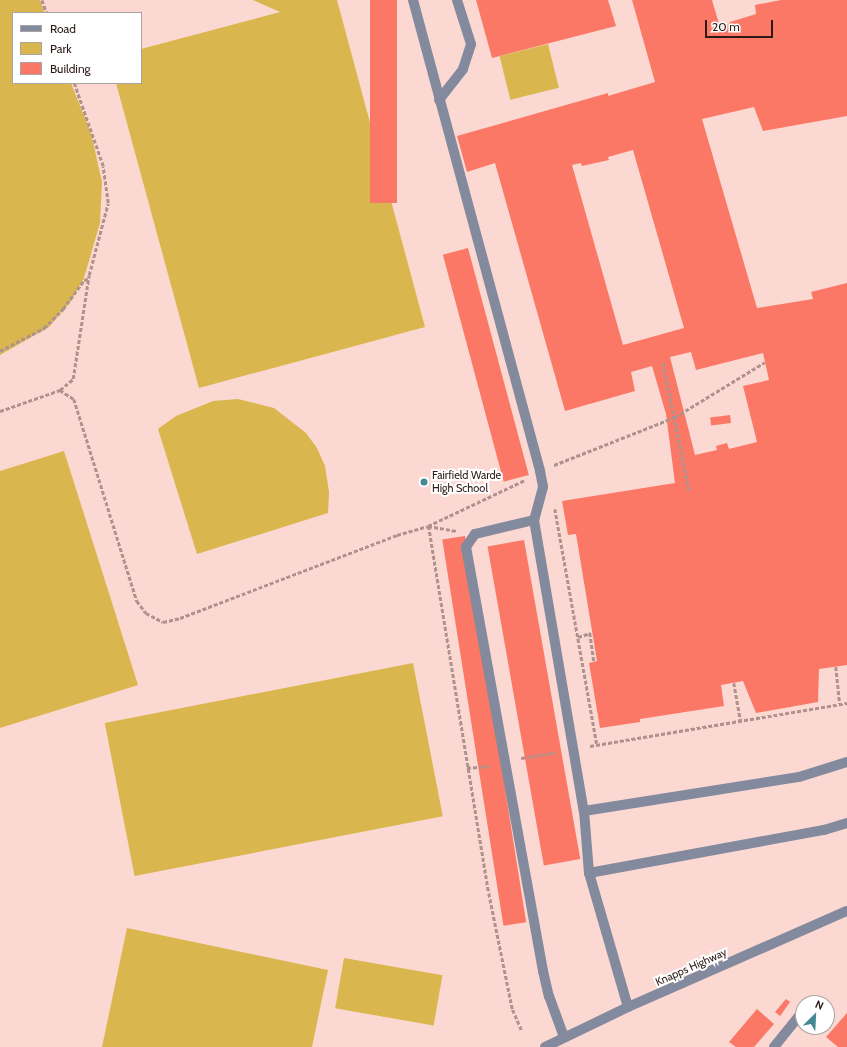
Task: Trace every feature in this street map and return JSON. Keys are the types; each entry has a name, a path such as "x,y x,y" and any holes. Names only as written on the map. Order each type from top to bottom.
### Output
{"street":[{"path":"413,0 540,471 543,487 534,520 584,811 589,873 628,1007"},
{"path":"439,100 463,69 471,44 457,0"},
{"path":"534,520 475,534 466,547 543,971 558,1042"},
{"path":"584,811 799,776 847,762"},
{"path":"589,873 824,830 847,823"},
{"name":"Knapps Highway","path":"545,1047 628,1007 847,911"},
{"path":"774,1047 795,1020"}],"path":[{"path":"42,0 47,12"},
{"path":"0,411 60,390 73,379 88,279 108,203 103,166 74,84"},
{"path":"0,352 44,328 63,309 84,280 88,279"},
{"path":"663,362 689,490"},
{"path":"552,472 552,466 675,417 765,362"},
{"path":"60,390 74,399 138,601 146,613 163,622 180,618 397,535 428,526 540,471"},
{"path":"554,505 598,745"},
{"path":"428,526 434,528"},
{"path":"428,526 488,891 512,1009 521,1030"},
{"path":"578,637 590,633 594,662"},
{"path":"836,667 840,704"},
{"path":"734,683 741,721"},
{"path":"467,768 847,703"}],"green space":[{"path":"0,0 40,0 45,12 12,12 12,84 71,84 91,133 102,182 100,223 84,278 71,301 49,327 0,355"},
{"path":"253,0 337,0 425,327 199,388 116,84 142,84 142,49 280,12"},
{"path":"548,44 559,88 510,100 499,56"},
{"path":"238,399 274,408 306,433 317,448 325,466 329,492 328,513 197,554 158,429 176,416 213,401"},
{"path":"64,451 138,685 0,728 0,471"},
{"path":"413,663 443,816 135,876 105,723"},
{"path":"127,928 328,970 312,1047 102,1047"},
{"path":"344,958 442,975 434,1026 335,1008"}],"building":[{"path":"370,0 397,0 397,203 370,203"},
{"path":"476,0 608,0 616,26 492,58"},
{"path":"632,0 712,0 721,31 730,22 756,14 755,5 781,0 847,0 847,116 763,131 754,107 702,119 757,308 813,299 811,292 847,283 847,665 819,669 818,702 756,713 743,681 721,685 724,706 640,719 640,722 600,728 589,663 597,661 576,534 568,535 562,501 675,483 666,414 652,366 631,372 635,391 565,411 495,163 467,172 457,136 608,93 608,96 655,82","holes":["633,150 684,328 623,345 572,165 581,163 582,166 609,160 608,157","691,352 696,370 763,353 769,380 743,386 757,442 729,449 727,443 716,446 717,450 695,455 670,357"]},
{"path":"468,248 529,475 504,482 443,255"},
{"path":"730,415 731,423 711,425 710,417"},
{"path":"465,536 526,922 503,926 442,540"},
{"path":"524,540 580,859 544,866 488,546"},
{"path":"786,999 790,1002 780,1016 775,1012"},
{"path":"757,1009 774,1024 754,1047 736,1047 729,1042"},
{"path":"847,1013 847,1047 838,1047 826,1037 828,1035 835,1035 835,1027"}],"place":[{"name":"Fairfield Warde High School","path":"424,482"}]}
